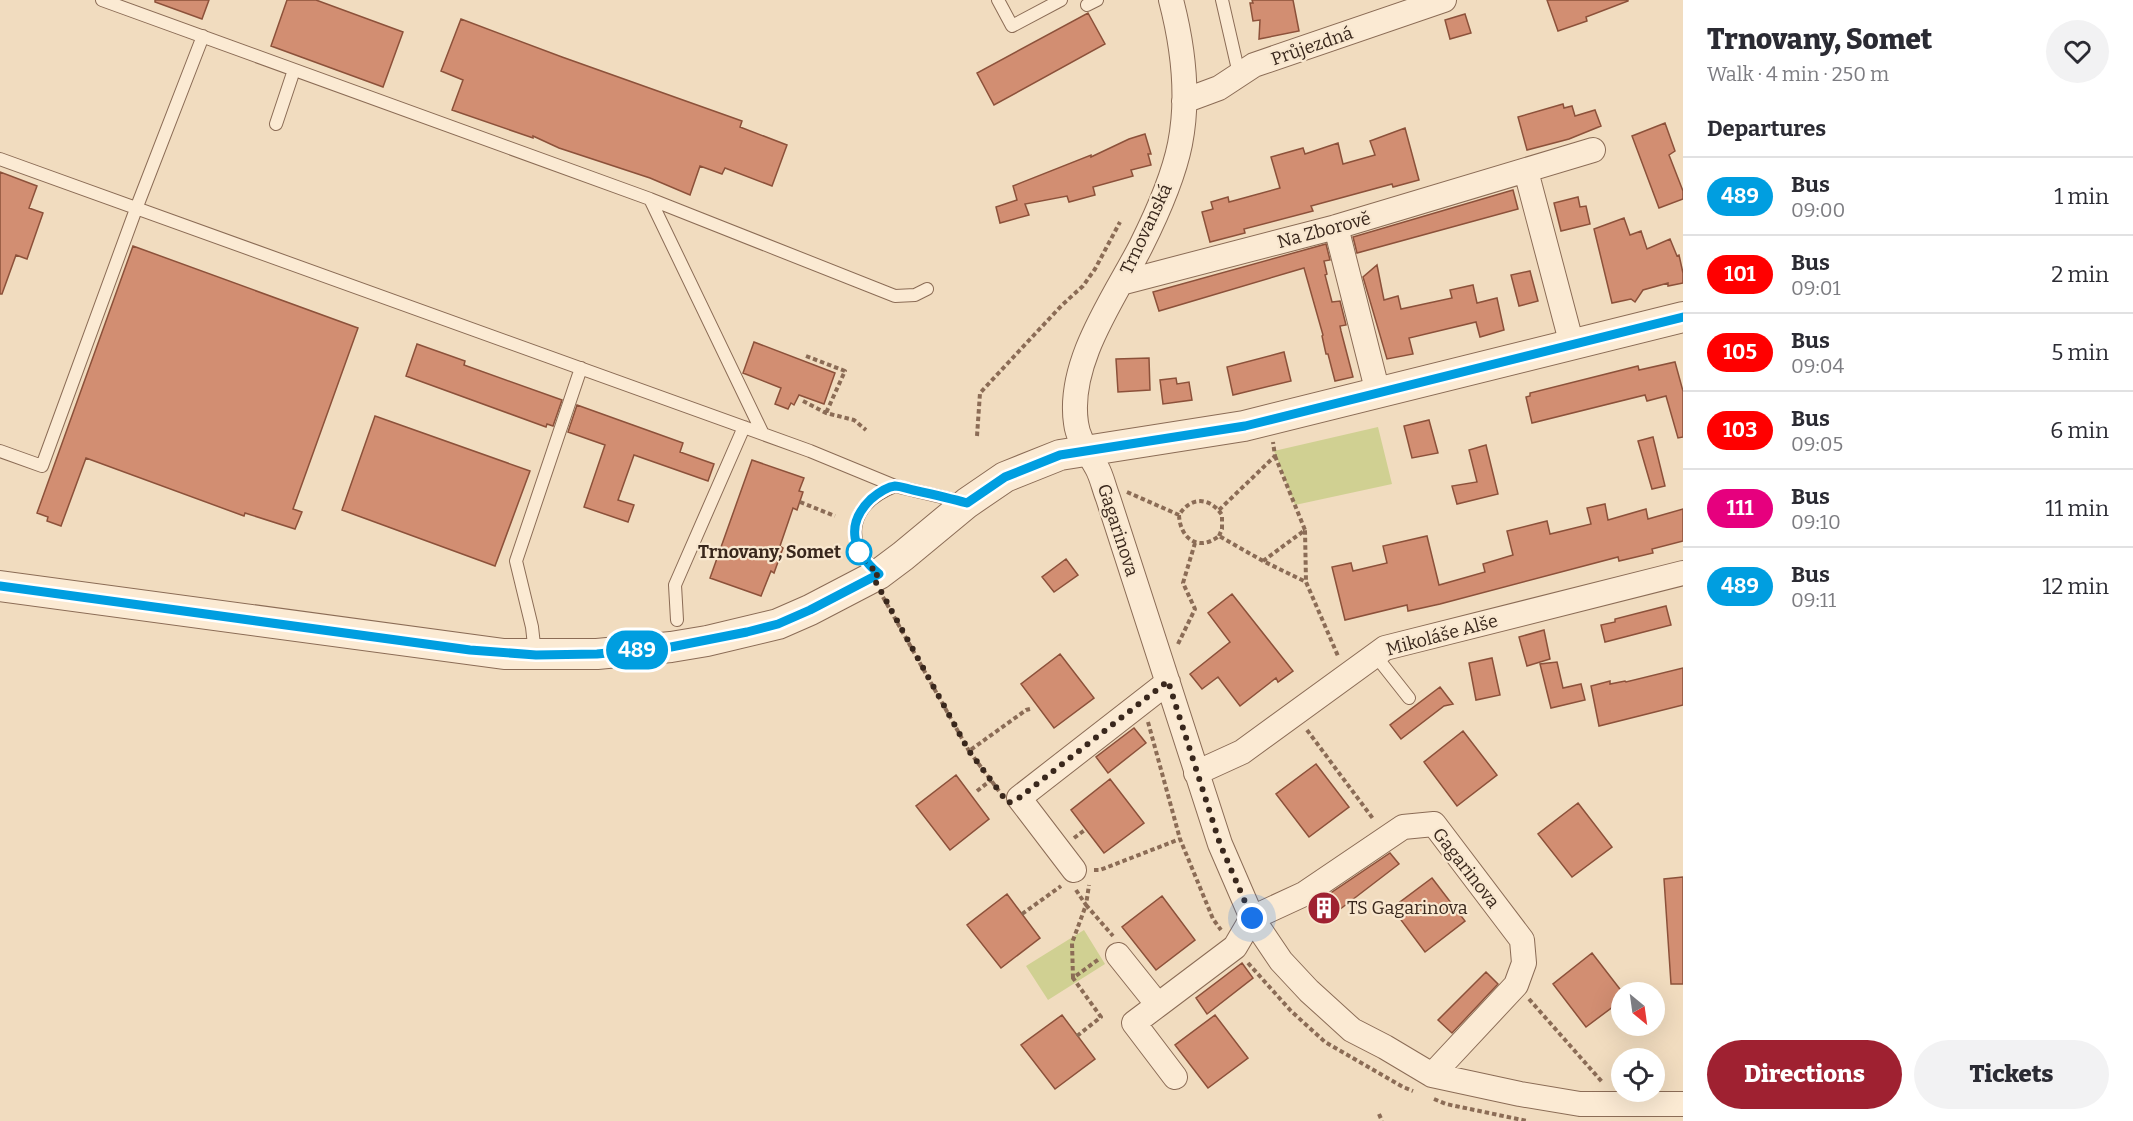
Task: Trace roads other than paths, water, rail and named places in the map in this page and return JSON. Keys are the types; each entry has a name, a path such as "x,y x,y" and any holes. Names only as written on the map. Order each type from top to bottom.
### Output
{"street":[{"name":"Trnovanská","path":"1086,450 1076,423 1075,399 1081,373 1095,332 1141,246 1161,202 1180,144 1184,101 1179,33 1171,0"},
{"name":"Průjezdná","path":"1184,101 1219,88 1254,65 1444,0"},
{"name":"Na Zborově","path":"1121,283 1336,227 1593,150"},
{"path":"1526,171 1572,345"},
{"path":"1336,227 1378,393"},
{"path":"0,586 470,650 536,655 597,654 671,647 778,624 810,610 876,575 903,556 967,503 1005,477 1060,455 1245,426 1683,317"},
{"name":"Gagarinova","path":"1086,450 1098,470 1108,498 1220,844 1252,918 1281,961 1309,991 1352,1030 1432,1075 1580,1104 1683,1104"},
{"name":"Mikoláše Alše","path":"1196,773 1242,752 1385,648 1683,573"},
{"path":"1079,875 1019,798 1168,681"},
{"name":"Gagarinova","path":"1252,918 1304,894 1403,827 1434,824 1522,940 1524,963 1516,985 1432,1075"},
{"path":"1175,1077 1134,1023 1234,947 1252,918"},
{"path":"1112,954 1158,1005"}],"lane":[{"path":"102,0 650,199 895,296 915,295 927,289"},
{"path":"998,0 1012,26 1061,0"},
{"path":"1222,0 1239,74"},
{"path":"0,451 42,466 136,208 203,36"},
{"path":"276,124 294,70"},
{"path":"0,159 744,427 854,468 895,486 967,503"},
{"path":"650,199 763,434"},
{"path":"536,655 532,627 516,561 581,368"},
{"path":"677,620 675,585 744,427"},
{"path":"876,575 859,552 854,534 856,519 865,505 879,492 895,486"},
{"path":"1375,655 1409,698"}],"place":[{"name":"Trnovany, Somet","path":"859,552"},
{"name":"TS Gagarinova","path":"1324,908"}]}
